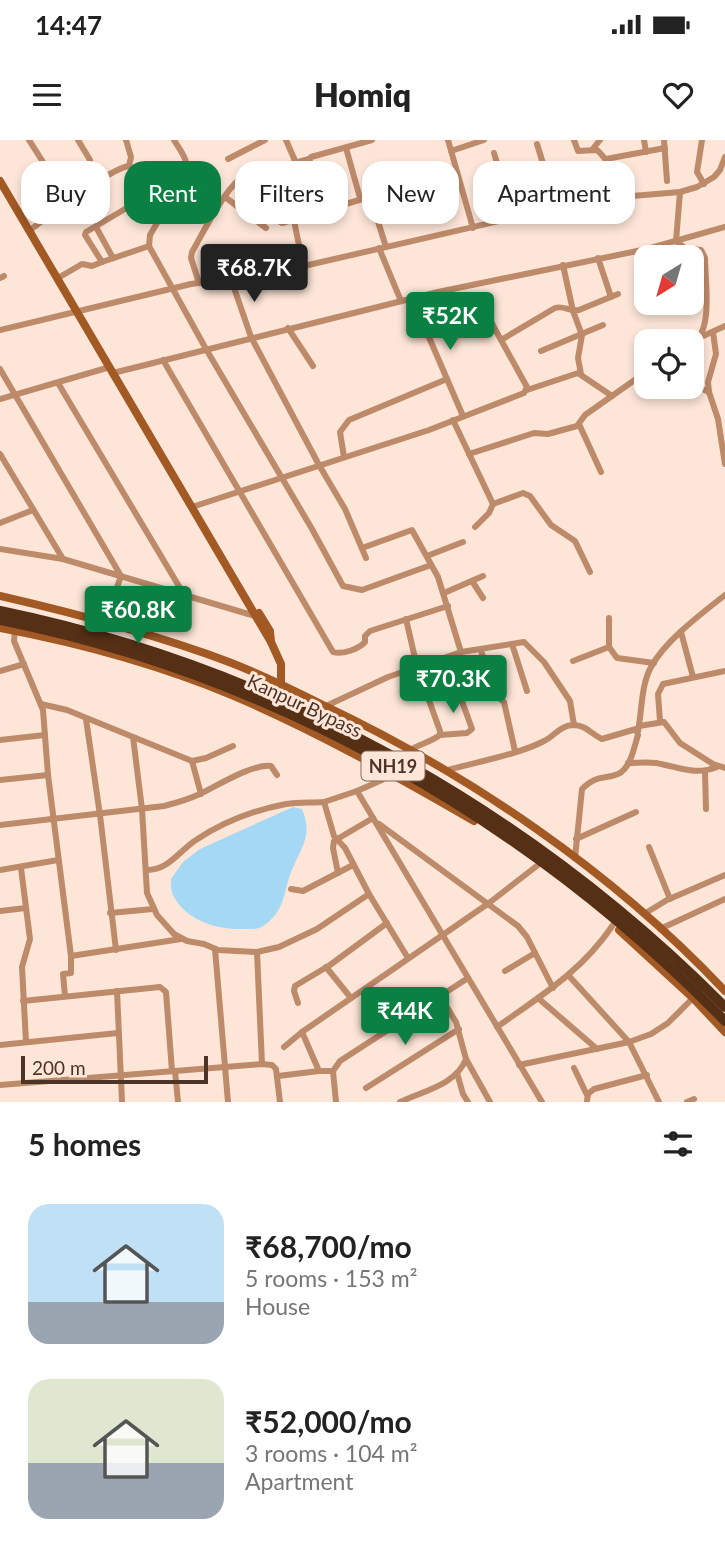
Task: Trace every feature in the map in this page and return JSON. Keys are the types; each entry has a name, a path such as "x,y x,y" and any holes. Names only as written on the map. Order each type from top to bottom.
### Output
{"highway":[{"name":"Kanpur Bypass","path":"0,611 98,635 212,673 294,706 381,749 460,794 553,858 667,950 725,1007"},
{"name":"Kanpur Bypass","path":"0,620 71,636 204,679 298,718 373,755 519,844 587,895 653,952 725,1021"}],"main road":[{"path":"0,181 114,374 124,384 258,615 271,631 271,642 281,664 281,685"},
{"path":"0,596 105,621 232,663 409,748 496,801 575,858 644,914 725,991"},
{"path":"0,628 158,668 233,696 317,734 390,772 478,824 538,864 613,925 693,998 725,1032"}],"street":[{"path":"29,140 42,161"},
{"path":"78,140 90,160"},
{"path":"126,140 130,161"},
{"path":"174,140 185,161"},
{"path":"228,159 265,140"},
{"path":"286,140 295,161"},
{"path":"302,161 372,140"},
{"path":"448,140 473,228"},
{"path":"451,151 484,140"},
{"path":"574,140 578,151 597,150 606,159 664,148"},
{"path":"592,150 600,140"},
{"path":"645,140 646,152"},
{"path":"664,140 667,181"},
{"path":"702,140 697,172 704,184"},
{"path":"537,144 542,161"},
{"path":"346,148 360,198"},
{"path":"494,153 496,161"},
{"path":"635,196 680,192 704,184 720,170 725,157"},
{"path":"29,230 124,166"},
{"path":"199,282 191,258 192,252 235,183"},
{"path":"676,241 680,192"},
{"path":"225,197 266,228"},
{"path":"348,202 360,198 369,200 401,301"},
{"path":"102,262 85,235 86,232 124,210"},
{"path":"155,224 149,234 149,246 205,349 343,586 347,589 362,590 431,565"},
{"path":"294,224 303,264"},
{"path":"0,330 171,288 278,272 303,264 488,224"},
{"path":"96,227 113,258"},
{"path":"0,399 58,383 114,374 412,298 676,241 725,227"},
{"path":"676,241 685,248 697,248 704,253 704,330"},
{"path":"58,278 82,264 92,266 149,246"},
{"path":"501,340 560,306 573,311 615,295 598,258"},
{"path":"563,265 573,311 582,335 578,358 581,374"},
{"path":"232,279 251,337 319,466 345,509 366,558"},
{"path":"412,298 463,416"},
{"path":"490,320 527,390"},
{"path":"541,351 603,325"},
{"path":"704,336 725,326"},
{"path":"288,328 313,366"},
{"path":"713,332 716,354 708,382 718,419 725,464"},
{"path":"163,360 332,652 338,654 360,646 370,631 448,606"},
{"path":"0,369 121,576 105,621"},
{"path":"194,507 453,421 574,373 581,374 612,396"},
{"path":"344,457 340,432 349,420 447,379"},
{"path":"469,454 534,433 548,434 573,428 585,415 634,380"},
{"path":"58,383 183,593"},
{"path":"704,390 709,392"},
{"path":"453,421 493,504"},
{"path":"579,424 601,472"},
{"path":"0,454 63,559"},
{"path":"475,527 489,513 493,504 523,494 530,496 548,522 575,541 590,572"},
{"path":"0,523 33,510"},
{"path":"362,548 412,530 444,593 461,652"},
{"path":"427,556 463,542"},
{"path":"0,549 63,559 258,615"},
{"path":"444,593 483,576"},
{"path":"472,581 483,598"},
{"path":"575,858 583,789 597,778 619,774 628,763 639,728 644,687 654,663 681,632 725,595"},
{"path":"20,600 14,640 41,704 71,956 71,973 63,974 65,996"},
{"path":"609,618 609,647 613,653 622,660 654,663"},
{"path":"406,620 417,667 440,735"},
{"path":"681,632 693,677"},
{"path":"326,706 387,677 461,652 524,642 544,662 570,701 574,725"},
{"path":"512,644 527,691"},
{"path":"573,661 609,647"},
{"path":"481,650 498,697 504,702 515,751"},
{"path":"0,671 24,664"},
{"path":"660,721 658,694 663,684 725,671"},
{"path":"147,870 166,866 192,842 232,820 285,804 324,802 357,791 382,780 409,748 440,735 467,733 472,729 458,690"},
{"path":"41,704 67,710 192,761 233,746"},
{"path":"86,719 116,950"},
{"path":"448,770 547,740 559,729 574,725 588,729 602,739 660,721 664,722 680,743 722,767"},
{"path":"0,732 1,740 45,735"},
{"path":"133,737 142,809 147,893 153,909 181,939"},
{"path":"192,761 201,794"},
{"path":"628,763 658,764 690,772 705,772 722,767"},
{"path":"0,825 100,815 176,803 265,765 271,766 277,775"},
{"path":"705,772 706,809"},
{"path":"0,780 48,775"},
{"path":"357,791 542,1102"},
{"path":"324,802 336,839 345,848 408,958"},
{"path":"576,839 636,812"},
{"path":"338,873 333,848 336,839 375,820"},
{"path":"375,820 518,926 553,988"},
{"path":"649,847 670,899"},
{"path":"0,870 58,860"},
{"path":"284,1047 489,903 538,864"},
{"path":"291,889 303,891 353,865"},
{"path":"21,868 30,939 22,962 26,1042"},
{"path":"644,914 670,899 725,875"},
{"path":"71,956 181,939 215,949 257,952 279,947 317,929 369,894"},
{"path":"660,929 725,899"},
{"path":"0,911 26,908"},
{"path":"110,913 153,909"},
{"path":"298,1003 295,986 327,967 387,923"},
{"path":"497,1027 569,976 613,925"},
{"path":"215,949 228,1102"},
{"path":"257,952 262,1064"},
{"path":"505,971 535,953"},
{"path":"327,967 351,998"},
{"path":"569,976 629,1042 659,1102"},
{"path":"336,1102 333,1071 340,1061 468,978"},
{"path":"23,1001 156,987 164,989 178,1102"},
{"path":"117,991 122,1102"},
{"path":"440,996 458,1029 466,1059 490,1102"},
{"path":"538,998 597,1049"},
{"path":"519,1066 629,1042 658,1031 693,998"},
{"path":"366,1088 458,1029"},
{"path":"302,1032 320,1071"},
{"path":"0,1045 118,1033"},
{"path":"400,1102 449,1080 466,1059"},
{"path":"0,1086 262,1064 274,1066 278,1076 280,1102"},
{"path":"575,1068 587,1098"},
{"path":"278,1076 333,1071"},
{"path":"457,1073 468,1102"},
{"path":"587,1098 594,1089 647,1075"}],"water":[{"path":"293,807 302,809 306,833 283,900 270,920 256,929 222,928 203,922 178,904 172,893 171,879 183,862 200,849"}]}
